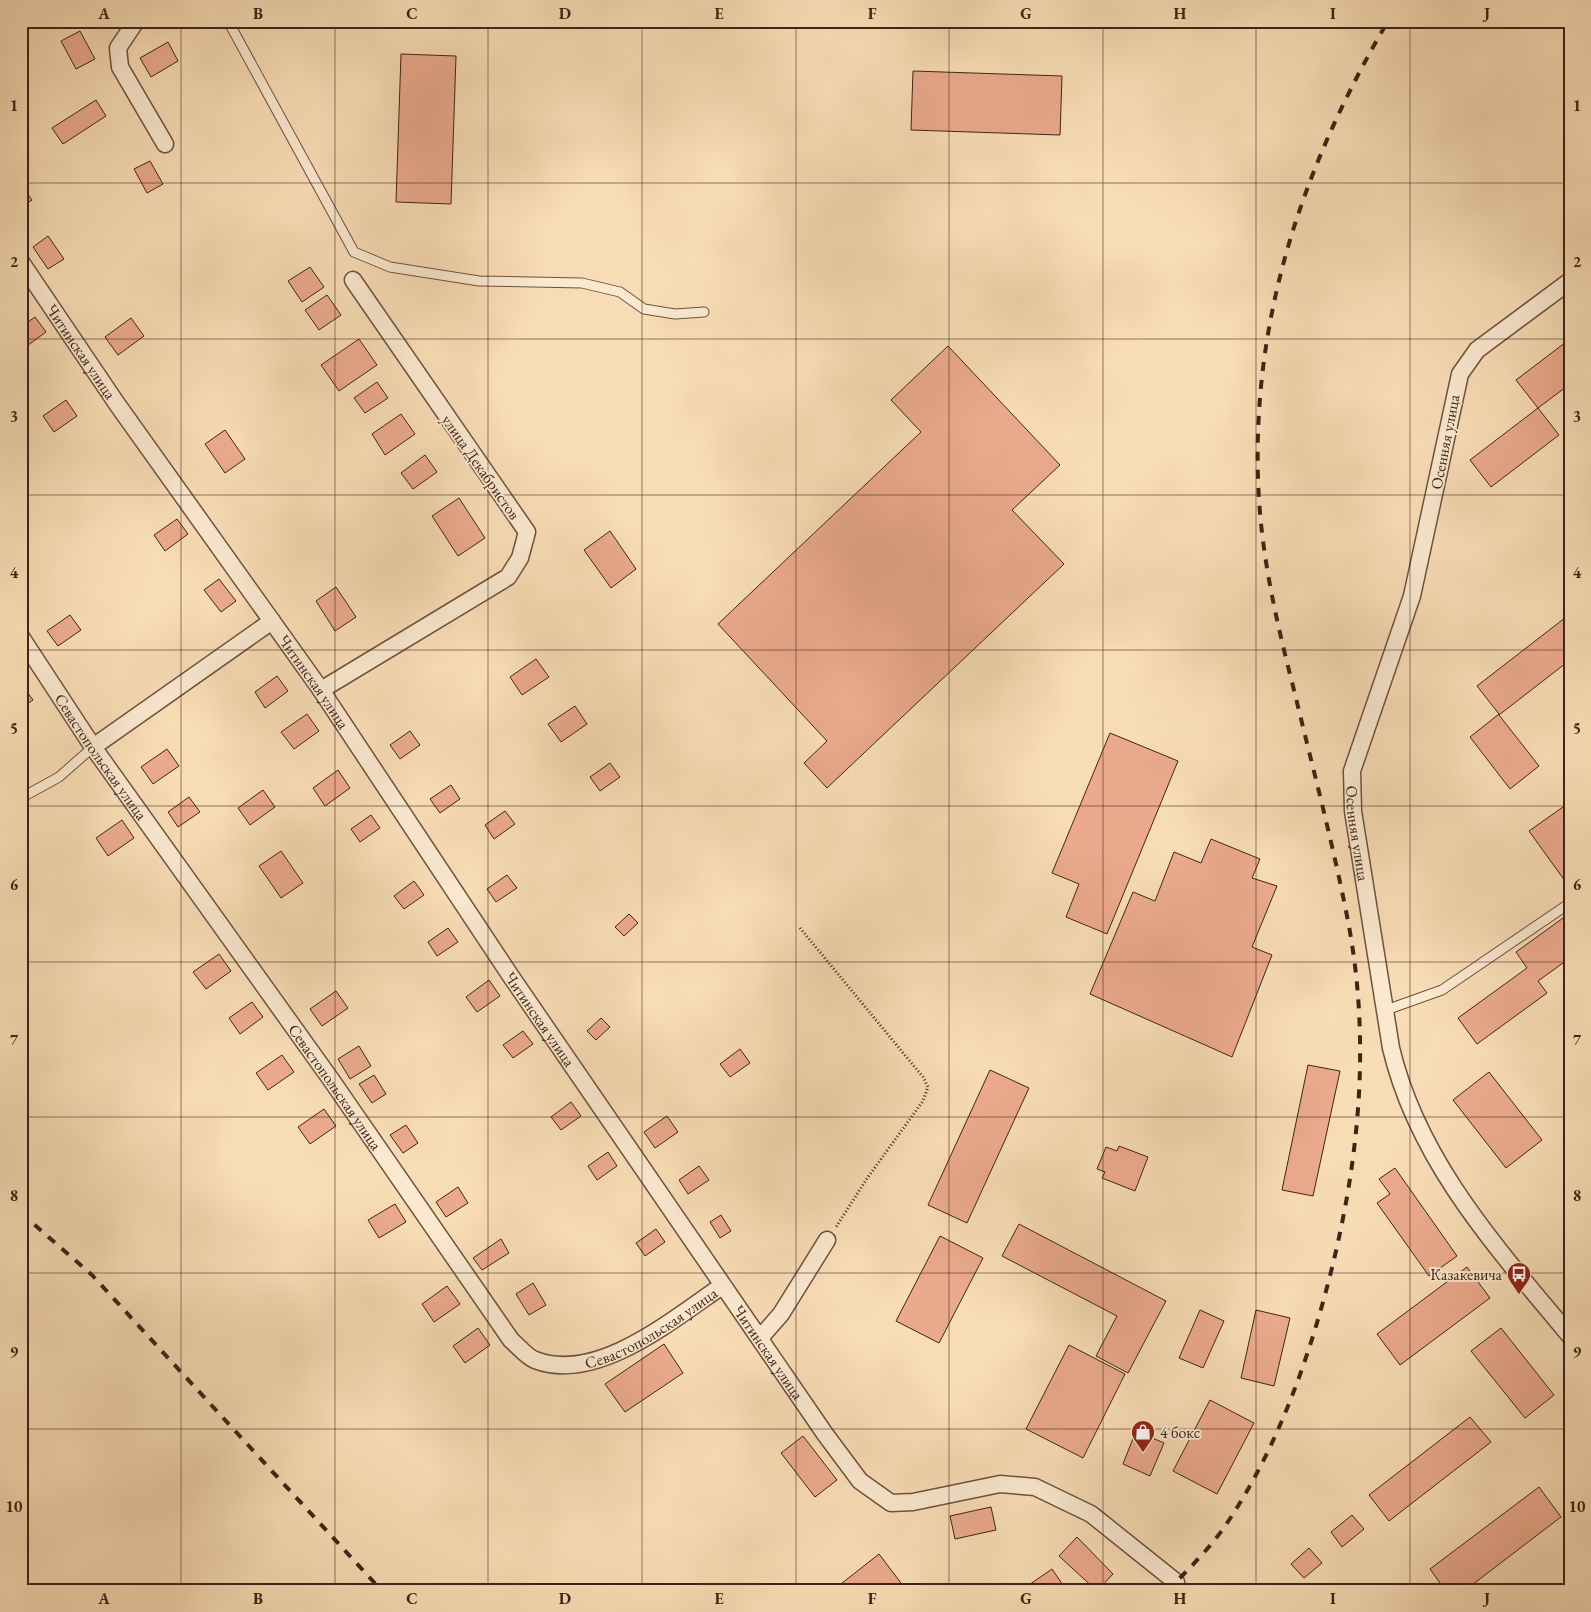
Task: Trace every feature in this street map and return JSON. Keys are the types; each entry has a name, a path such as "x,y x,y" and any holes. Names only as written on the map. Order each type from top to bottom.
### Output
{"street":[{"path":"136,21 118,48 120,67 165,144"},
{"name":"Читинская улица","path":"21,262 117,404 321,690 510,975 722,1286 860,1481 891,1503 913,1502 1000,1484 1035,1487 1091,1514 1176,1582"},
{"name":"улица Декабристов","path":"321,690 508,577 520,558 527,532 353,280"},
{"name":"Осенняя улица","path":"1570,281 1477,350 1460,374 1412,596 1352,771 1353,811 1399,1080 1423,1135 1444,1174 1483,1230 1570,1336"},
{"path":"93,747 272,622"},
{"name":"Севастопольская улица","path":"21,637 93,747 332,1081 511,1340 534,1360 565,1365 591,1363 645,1337 722,1286"},
{"path":"760,1338 782,1314 828,1240"}],"lane":[{"path":"228,21 354,252 390,266 479,281 582,283 620,292 644,309 675,314 704,312"},
{"path":"21,798 59,777 93,747"},
{"path":"1386,1010 1442,990 1570,903"}],"path":[{"path":"800,928 923,1077 928,1087 923,1101 868,1177 828,1240"}],"building":[{"path":"80,31 95,59 76,69 61,41"},
{"path":"168,42 178,61 151,77 140,58"},
{"path":"401,54 456,56 451,204 396,202"},
{"path":"913,71 1062,76 1060,135 911,130"},
{"path":"96,100 106,116 63,144 52,128"},
{"path":"150,161 163,184 147,193 134,169"},
{"path":"21,185 32,200 21,207"},
{"path":"48,236 64,259 48,269 33,247"},
{"path":"310,267 324,287 302,302 288,281"},
{"path":"327,295 341,315 319,330 305,310"},
{"path":"35,317 46,332 24,348 21,345 21,327"},
{"path":"131,318 144,336 118,355 105,337"},
{"path":"359,339 377,365 339,391 321,365"},
{"path":"1570,339 1570,384 1538,408 1516,380"},
{"path":"948,346 1060,465 1012,510 1064,564 827,788 804,763 827,741 718,624 921,432 891,400"},
{"path":"377,382 388,398 365,413 354,398"},
{"path":"66,400 77,416 54,432 43,416"},
{"path":"1538,408 1559,435 1491,487 1470,460"},
{"path":"401,414 415,434 385,455 372,434"},
{"path":"225,430 245,459 225,473 205,444"},
{"path":"425,455 437,472 413,489 401,473"},
{"path":"459,498 485,538 458,556 432,516"},
{"path":"177,519 188,534 165,551 154,535"},
{"path":"610,531 636,569 611,588 584,550"},
{"path":"219,579 236,601 221,612 204,590"},
{"path":"336,587 356,617 335,631 316,601"},
{"path":"1570,614 1570,660 1499,715 1539,766 1510,789 1470,737 1499,714 1477,686"},
{"path":"70,615 81,630 58,646 47,631"},
{"path":"536,659 549,677 522,695 510,677"},
{"path":"277,676 288,691 265,708 255,692"},
{"path":"21,684 33,700 21,708"},
{"path":"575,706 587,724 561,742 548,724"},
{"path":"307,714 319,731 294,749 281,732"},
{"path":"410,731 420,745 400,759 390,745"},
{"path":"1110,733 1178,761 1107,934 1066,917 1079,884 1052,873"},
{"path":"167,749 179,766 153,784 141,767"},
{"path":"610,763 620,777 600,791 590,777"},
{"path":"338,770 350,788 325,806 313,788"},
{"path":"451,785 460,799 440,813 430,799"},
{"path":"263,790 275,807 250,825 238,808"},
{"path":"189,797 200,812 178,827 168,812"},
{"path":"1570,802 1570,888 1529,831"},
{"path":"505,811 515,824 494,839 485,825"},
{"path":"371,815 380,828 360,842 351,829"},
{"path":"122,820 134,838 108,856 96,838"},
{"path":"1211,839 1260,859 1252,878 1277,886 1252,947 1272,955 1232,1057 1090,994 1133,892 1155,901 1174,852 1201,863"},
{"path":"281,851 303,883 281,898 259,866"},
{"path":"507,875 517,888 496,902 487,889"},
{"path":"414,881 424,895 404,909 394,896"},
{"path":"1570,913 1570,958 1538,981 1547,993 1477,1044 1458,1018 1527,968 1516,952"},
{"path":"629,914 638,923 624,936 615,927"},
{"path":"448,928 458,942 437,956 428,942"},
{"path":"219,954 231,971 206,989 193,972"},
{"path":"489,980 500,996 477,1012 466,997"},
{"path":"336,991 348,1008 322,1026 310,1009"},
{"path":"252,1002 263,1017 240,1034 229,1018"},
{"path":"601,1018 610,1027 596,1040 587,1031"},
{"path":"523,1031 533,1044 513,1058 503,1045"},
{"path":"359,1046 371,1066 350,1079 338,1059"},
{"path":"740,1049 750,1063 730,1077 720,1064"},
{"path":"282,1055 294,1072 268,1090 256,1073"},
{"path":"1308,1065 1340,1071 1313,1196 1282,1190"},
{"path":"990,1070 1029,1088 967,1223 928,1205"},
{"path":"1489,1072 1542,1140 1506,1168 1453,1100"},
{"path":"374,1075 386,1094 372,1103 359,1084"},
{"path":"571,1102 581,1116 561,1130 551,1117"},
{"path":"324,1109 336,1126 310,1144 298,1127"},
{"path":"667,1116 678,1132 655,1148 644,1132"},
{"path":"406,1125 418,1143 403,1153 390,1135"},
{"path":"1119,1146 1148,1157 1135,1191 1102,1178 1105,1172 1097,1169 1106,1147 1117,1151"},
{"path":"608,1152 617,1166 597,1180 588,1166"},
{"path":"699,1166 709,1180 688,1194 679,1180"},
{"path":"1395,1168 1457,1256 1429,1276 1377,1203 1390,1194 1379,1179"},
{"path":"458,1187 468,1203 446,1217 436,1202"},
{"path":"395,1204 406,1222 379,1238 368,1220"},
{"path":"721,1215 731,1231 720,1238 710,1222"},
{"path":"1019,1224 1166,1301 1128,1373 1096,1356 1117,1316 1002,1256"},
{"path":"656,1229 665,1242 645,1256 636,1243"},
{"path":"940,1236 983,1258 939,1343 896,1321"},
{"path":"501,1239 509,1253 482,1270 473,1258"},
{"path":"1467,1267 1490,1298 1400,1365 1377,1334"},
{"path":"533,1283 546,1305 529,1315 516,1294"},
{"path":"447,1286 460,1304 434,1322 422,1304"},
{"path":"1200,1310 1224,1321 1203,1368 1179,1358"},
{"path":"1256,1310 1290,1318 1274,1386 1241,1378"},
{"path":"478,1328 490,1345 465,1363 453,1346"},
{"path":"1501,1328 1554,1395 1525,1418 1471,1351"},
{"path":"664,1344 683,1373 625,1412 605,1384"},
{"path":"1069,1345 1125,1374 1083,1458 1026,1429"},
{"path":"1210,1400 1254,1423 1217,1494 1173,1471"},
{"path":"1470,1417 1491,1442 1389,1521 1369,1495"},
{"name":"4 бокс","path":"1136,1431 1164,1443 1150,1476 1123,1464"},
{"path":"803,1436 837,1480 815,1497 781,1453"},
{"path":"1539,1487 1561,1517 1464,1591 1446,1591 1430,1569"},
{"path":"991,1507 996,1530 955,1539 950,1516"},
{"path":"1352,1515 1364,1529 1342,1547 1331,1532"},
{"path":"1077,1537 1113,1574 1097,1591 1059,1556"},
{"path":"1309,1548 1322,1563 1304,1578 1291,1564"},
{"path":"879,1554 907,1591 832,1591"},
{"path":"1052,1569 1067,1591 1020,1591"}],"railway":[{"path":"1167,1591 1204,1553 1223,1529 1255,1476 1282,1420 1305,1361 1323,1302 1335,1255 1353,1159 1360,1062 1359,1013 1355,965 1335,859 1281,638 1270,585 1259,505 1259,416 1265,356 1275,298 1290,240 1309,184 1332,129 1358,74 1388,21"},
{"path":"21,1213 92,1275 382,1591"}],"place":[{"name":"Казакевича","path":"1519,1295"},
{"name":"4 бокс","path":"1143,1453"}]}
